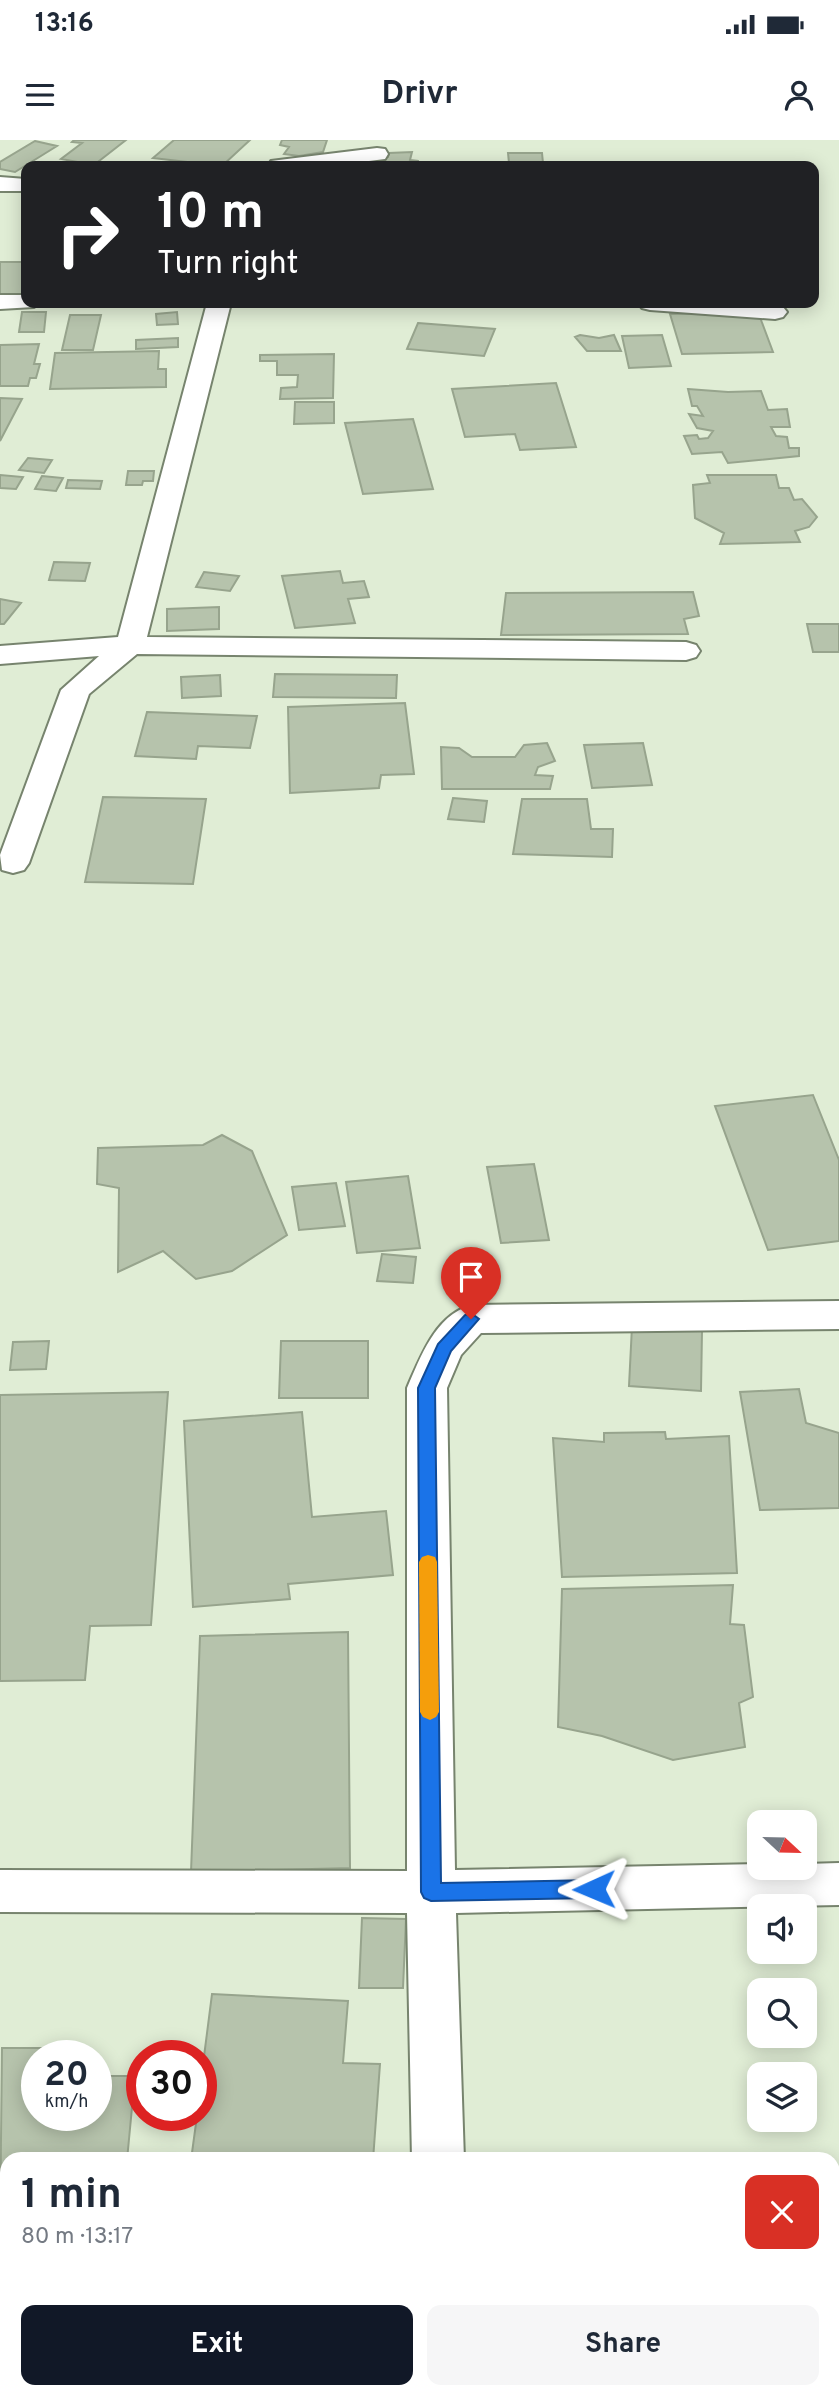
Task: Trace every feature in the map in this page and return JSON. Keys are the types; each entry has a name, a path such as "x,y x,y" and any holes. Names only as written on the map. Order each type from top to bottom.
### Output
{"street":[{"path":"320,161 377,154"},
{"path":"0,184 21,185"},
{"path":"0,302 21,302"},
{"path":"13,863 76,691 130,645 218,308"},
{"path":"719,308 775,312"},
{"path":"0,655 130,645 686,651"},
{"path":"438,2152 431,1892 427,1388 444,1348 471,1319 839,1315"},
{"path":"0,1891 431,1892 839,1884"}],"building":[{"path":"126,140 99,161 61,159 82,143 72,142"},
{"path":"174,140 250,140 227,161 153,158"},
{"path":"282,140 327,140 323,152 299,156 284,154 289,147 280,145"},
{"path":"35,141 57,146 33,161 21,161 21,168 15,172 0,169 0,162"},
{"path":"412,152 410,160 418,161 360,161 388,157 389,153"},
{"path":"508,153 542,153 543,161 509,161"},
{"path":"0,262 21,262 21,300 0,300"},
{"path":"22,312 46,312 44,332 19,332"},
{"path":"177,312 178,324 157,325 156,314"},
{"path":"758,312 773,352 682,354 670,314"},
{"path":"70,315 101,315 93,350 62,350"},
{"path":"418,323 495,329 484,356 407,349"},
{"path":"580,335 599,338 614,335 621,351 587,351 575,337"},
{"path":"662,335 671,366 629,368 622,336"},
{"path":"178,338 178,347 136,349 136,340"},
{"path":"39,344 34,364 40,364 36,378 30,378 28,386 0,386 0,345"},
{"path":"159,351 158,369 166,369 166,387 50,389 55,353"},
{"path":"334,354 333,398 280,399 281,388 297,387 298,375 277,375 277,361 260,361 260,355"},
{"path":"556,383 576,447 520,450 515,434 465,437 452,389"},
{"path":"688,389 761,391 768,410 787,409 790,427 771,427 776,436 787,437 789,448 799,448 799,456 728,463 722,452 692,454 684,436 708,438 713,431 697,428 689,414 703,416 697,406 692,406"},
{"path":"0,398 22,399 0,441"},
{"path":"295,402 334,402 334,423 294,424"},
{"path":"413,419 433,489 363,494 345,423"},
{"path":"28,458 52,460 44,473 19,470"},
{"path":"128,471 154,471 153,481 143,481 142,485 126,485"},
{"path":"0,475 23,477 16,489 0,488"},
{"path":"707,475 776,475 779,488 789,488 794,500 802,499 817,517 809,527 795,531 800,542 720,544 724,533 695,518 693,485 710,483"},
{"path":"42,476 63,478 56,491 35,489"},
{"path":"68,480 102,481 100,489 66,488"},
{"path":"54,562 90,563 85,581 49,580"},
{"path":"340,571 343,583 364,581 369,597 348,599 355,623 295,628 282,576"},
{"path":"204,572 239,576 230,591 196,587"},
{"path":"693,592 699,616 684,619 688,634 501,635 506,593"},
{"path":"0,599 21,603 4,624 0,624"},
{"path":"219,607 219,629 167,631 167,609"},
{"path":"807,624 839,624 839,652 813,652"},
{"path":"275,674 397,675 396,698 273,697"},
{"path":"220,675 221,696 182,698 181,677"},
{"path":"405,703 414,774 381,775 379,788 290,793 288,707"},
{"path":"147,712 257,716 250,748 198,746 196,759 135,756"},
{"path":"547,743 555,761 538,767 535,775 553,776 550,789 442,789 441,747 459,748 472,757 515,757 524,745"},
{"path":"643,743 652,785 592,788 584,745"},
{"path":"103,797 206,799 193,884 85,882"},
{"path":"453,798 487,801 484,822 448,819"},
{"path":"522,799 587,799 591,829 613,829 612,857 513,854"},
{"path":"813,1095 839,1160 839,1241 768,1250 715,1106"},
{"path":"222,1135 252,1151 287,1235 232,1271 196,1279 163,1251 118,1272 119,1188 97,1184 98,1148 203,1145"},
{"path":"534,1164 549,1240 501,1243 487,1167"},
{"path":"408,1176 420,1248 357,1253 346,1182"},
{"path":"336,1183 345,1226 299,1230 292,1187"},
{"path":"382,1254 416,1257 413,1283 377,1281"},
{"path":"632,1326 702,1331 701,1391 629,1386"},
{"path":"49,1341 46,1369 10,1370 13,1342"},
{"path":"281,1341 368,1341 368,1398 279,1398"},
{"path":"799,1389 806,1423 839,1433 839,1508 760,1510 740,1392"},
{"path":"168,1392 151,1625 90,1626 85,1680 0,1681 0,1395"},
{"path":"302,1412 312,1517 386,1511 393,1575 288,1584 290,1599 193,1607 184,1421"},
{"path":"665,1432 666,1439 729,1436 737,1573 562,1577 553,1438 604,1442 604,1433"},
{"path":"733,1585 730,1624 744,1625 753,1697 739,1703 745,1747 673,1760 602,1736 558,1727 562,1589"},
{"path":"348,1632 350,1868 191,1872 200,1636"},
{"path":"362,1918 406,1919 403,1988 359,1988"},
{"path":"212,1994 348,2001 343,2063 380,2064 374,2152 192,2152 195,2131 217,2131 217,2040 206,2040"},
{"path":"2,2048 21,2048 21,2131 112,2131 112,2076 126,2076 126,2131 130,2131 128,2152 1,2152"}],"slow traffic":[{"path":"428,1562 430,1712"}],"route":[{"path":"471,1319 444,1348 427,1388 431,1892 594,1889"}]}
